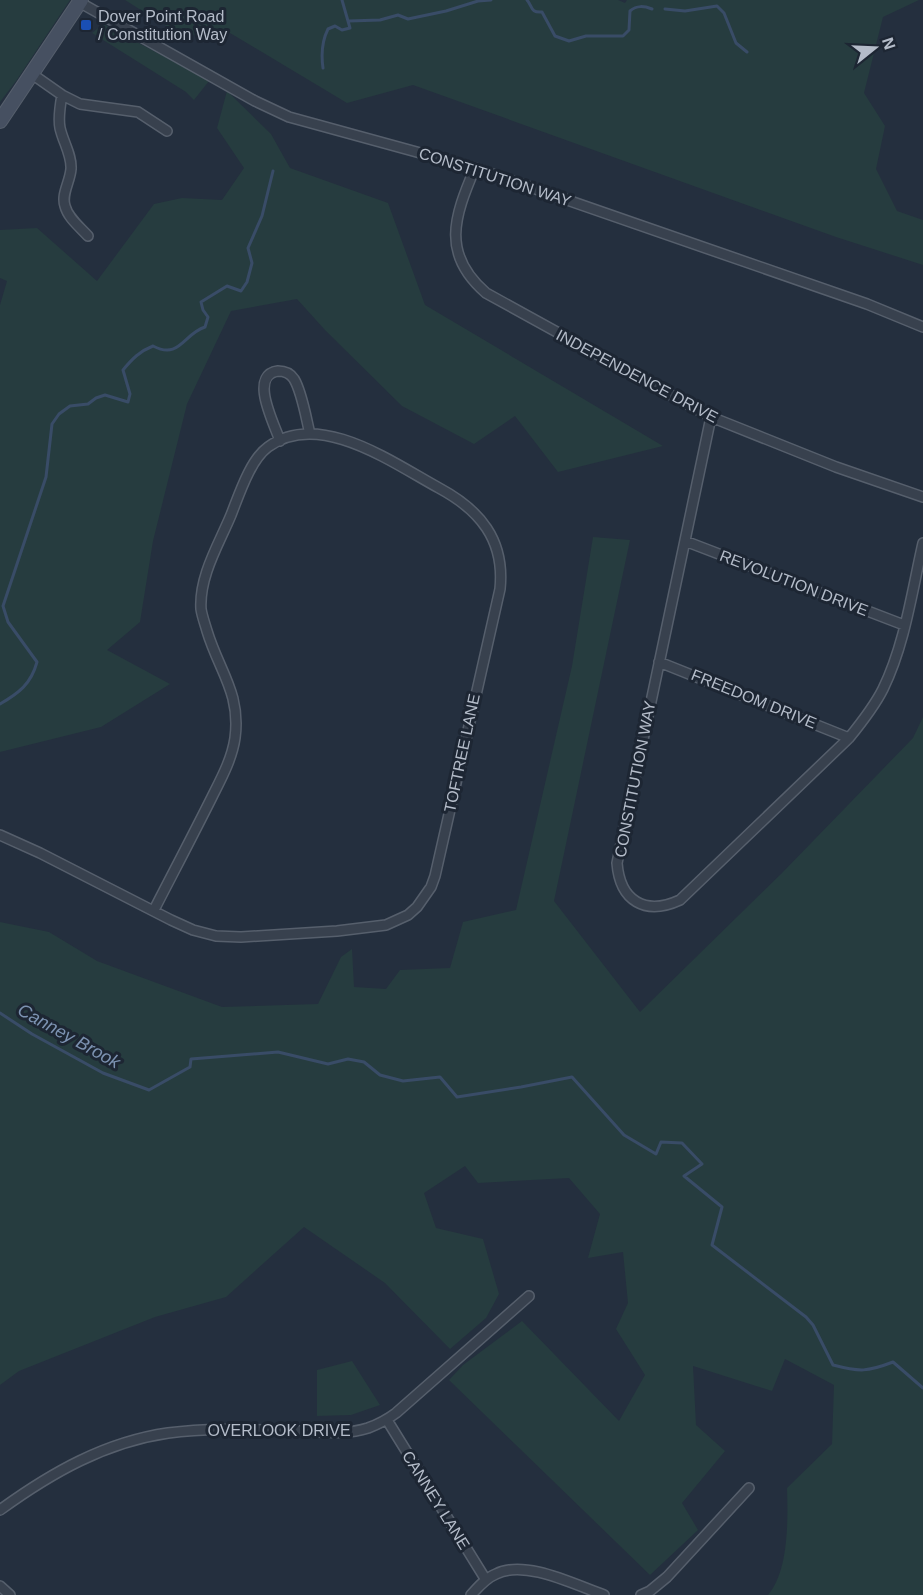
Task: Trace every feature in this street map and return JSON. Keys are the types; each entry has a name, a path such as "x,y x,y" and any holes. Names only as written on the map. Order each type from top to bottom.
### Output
{"main road":[{"path":"0,121 80,1"}],"street":[{"name":"CONSTITUTION WAY","path":"80,1 255,101 289,117 475,168 867,304 923,327"},
{"path":"32,74 62,96 87,105 138,112 167,131"},
{"path":"62,96 60,129 69,153 71,169 64,200 65,207 88,236"},
{"name":"INDEPENDENCE DRIVE","path":"475,168 459,208 456,238 462,265 476,285 503,304 711,417 836,467 923,497"},
{"path":"280,441 262,388 266,378 275,372 286,372 295,380 310,434"},
{"name":"CONSTITUTION WAY","path":"711,417 617,863 618,876 626,893 634,901 657,907 668,905 685,896 849,738 883,689 898,650 923,543"},
{"name":"TOFTREE LANE","path":"0,835 193,930 216,936 240,937 375,927 397,920 417,907 425,897 435,876 500,589 501,565 494,541 482,521 455,497 357,445 333,436 310,434 280,441 268,447 249,475 202,587 201,611 212,646 233,692 236,718 235,740 222,777 154,910"},
{"name":"REVOLUTION DRIVE","path":"685,541 904,625"},
{"name":"FREEDOM DRIVE","path":"659,662 849,738"},
{"name":"OVERLOOK DRIVE","path":"0,1510 33,1486 65,1467 133,1440 168,1433 205,1430 340,1432 367,1428 387,1420 529,1296"},
{"name":"CANNEY LANE","path":"387,1420 486,1580"},
{"path":"641,1595 650,1591 667,1577 749,1488"},
{"path":"471,1595 486,1580 504,1571 523,1569 604,1595"},
{"path":"0,1586 10,1595"}],"green space":[{"path":"0,0 70,0 0,102"},
{"path":"125,0 618,0 625,3 627,0 919,0 883,17 864,93 885,126 876,169 897,211 923,220 923,265 836,237 413,85 347,103 230,33 182,36"},
{"path":"103,24 209,81 194,100 186,92 92,33"},
{"path":"227,91 271,134 290,168 388,203 425,305 663,446 558,472 515,416 474,444 402,406 297,299 231,311 187,404 153,541 140,622 107,650 170,684 101,727 0,752 0,305 7,281 0,278 0,230 37,228 97,281 154,204 182,198 222,200 244,168 217,128"},
{"path":"593,537 630,540 554,901 640,1012 782,873 913,738 923,717 923,1595 768,1595 775,1585 784,1559 787,1488 832,1444 834,1385 785,1359 772,1391 693,1366 696,1425 725,1451 682,1503 698,1530 650,1575 449,1380 463,1365 522,1321 619,1421 645,1375 616,1329 628,1303 623,1252 588,1258 600,1214 569,1178 478,1183 465,1166 424,1193 436,1228 483,1239 499,1294 486,1318 450,1349 385,1283 304,1227 226,1297 155,1317 19,1371 0,1385 0,922 49,932 97,961 222,1007 318,1004 341,957 352,949 354,987 386,989 400,970 450,968 463,922 516,910 572,666"},
{"path":"352,1361 380,1405 351,1415 317,1416 317,1370"}],"waterway":[{"path":"323,68 324,38 328,29 335,26 342,30 350,28 342,0"},
{"path":"349,21 380,20 398,15 408,19 478,1 491,0"},
{"path":"527,0 534,10 542,12 555,36 569,41 586,36 623,36 629,30 630,11 641,7 652,9"},
{"path":"665,9 685,11 717,6 724,13 736,43 747,52"},
{"path":"0,704 23,687 37,662 8,622 3,606 46,477 52,424 59,414 70,406 88,404 105,395 128,402 130,394 123,370 133,359 153,346 169,350 176,348 205,327 208,317 201,302 227,286 241,291 247,282 252,263 248,248 262,216 273,171"},
{"name":"Canney Brook","path":"0,1013 32,1034 103,1073 149,1090 190,1067 191,1059 278,1052 328,1064 348,1059 364,1062 380,1075 403,1081 440,1077 457,1097 572,1077 624,1135 656,1154 661,1142 682,1143 702,1164 684,1176 722,1207 712,1245 806,1317 813,1325 833,1365 863,1370 893,1362 923,1388"}],"place":[{"name":"Dover Point Road / Constitution Way","path":"86,25"}]}
